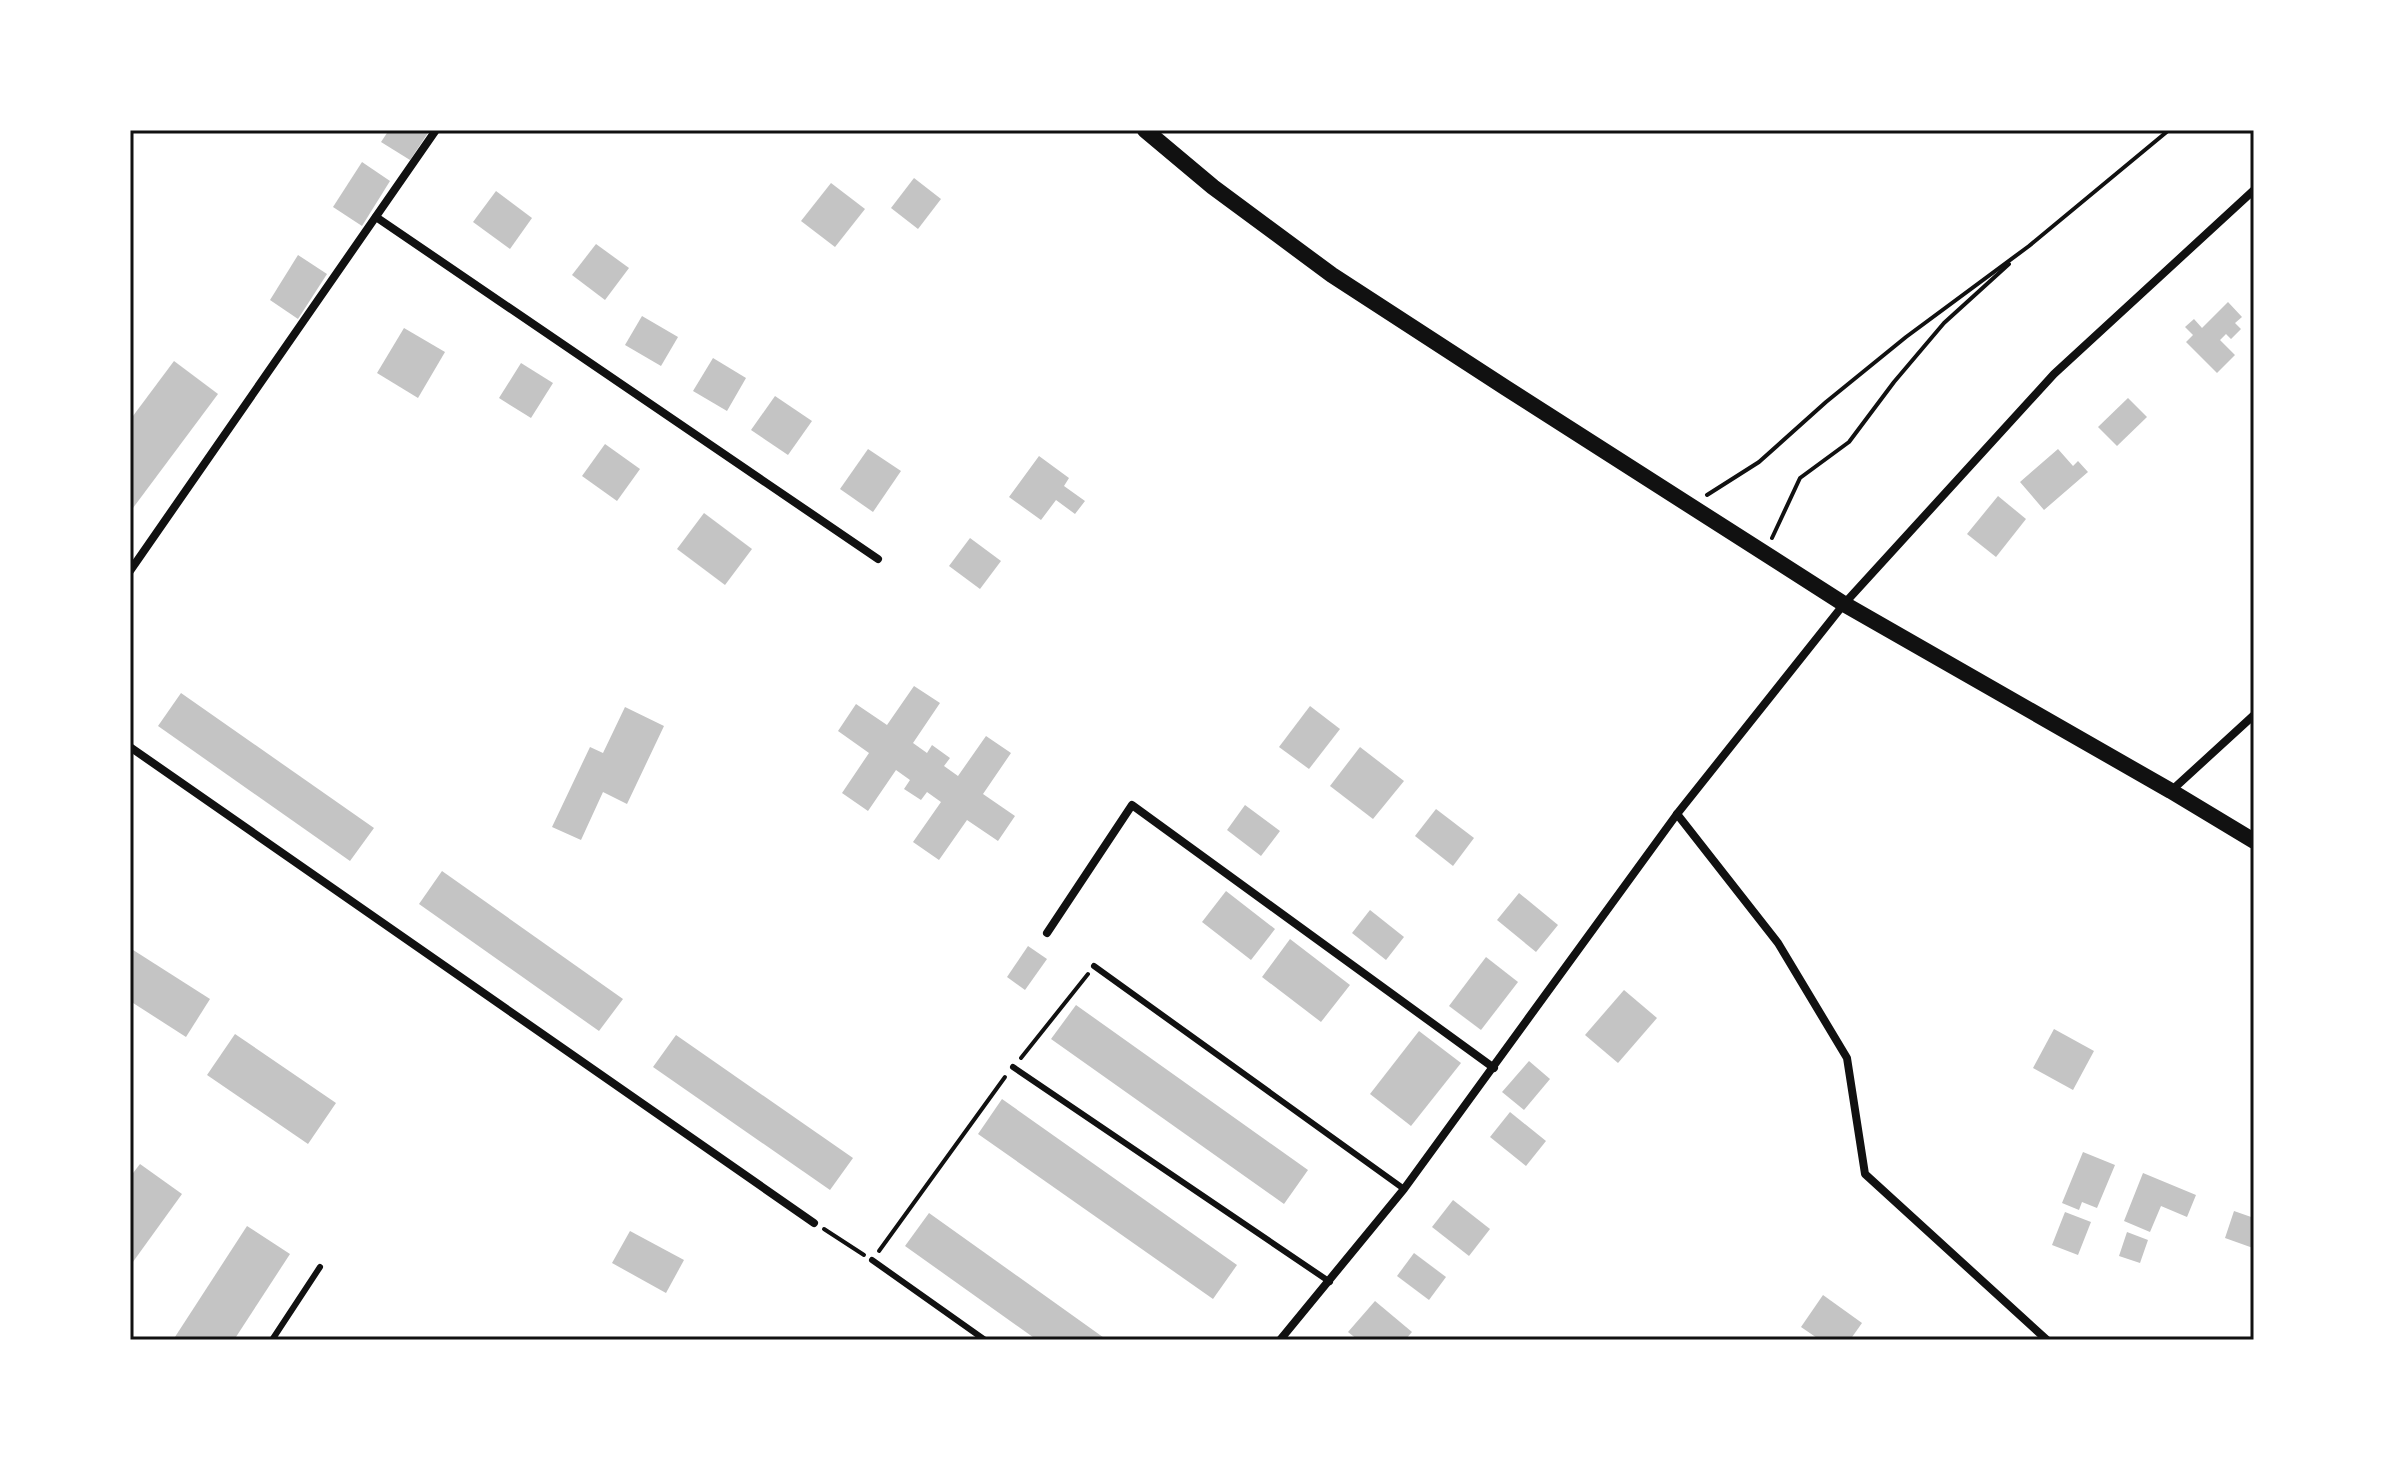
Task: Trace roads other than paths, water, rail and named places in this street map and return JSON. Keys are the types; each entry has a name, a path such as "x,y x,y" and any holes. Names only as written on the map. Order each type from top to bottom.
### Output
{"main road":[{"path":"1145,130 1213,187 1332,275 1764,553 1844,604 2254,841"}],"street":[{"path":"130,571 436,130"},
{"path":"1280,1340 1404,1189 1677,814 1844,604 2054,374 2254,190"},
{"path":"376,217 878,559"},
{"path":"2171,791 2254,715"},
{"path":"130,747 814,1223"},
{"path":"1047,933 1132,805 1494,1068"},
{"path":"1677,814 1778,943 1847,1058 1865,1174 2047,1340"}],"lane":[{"path":"1094,966 1404,1189"},
{"path":"1013,1067 1330,1282"},
{"path":"872,1260 985,1340"},
{"path":"272,1340 320,1267"}]}
